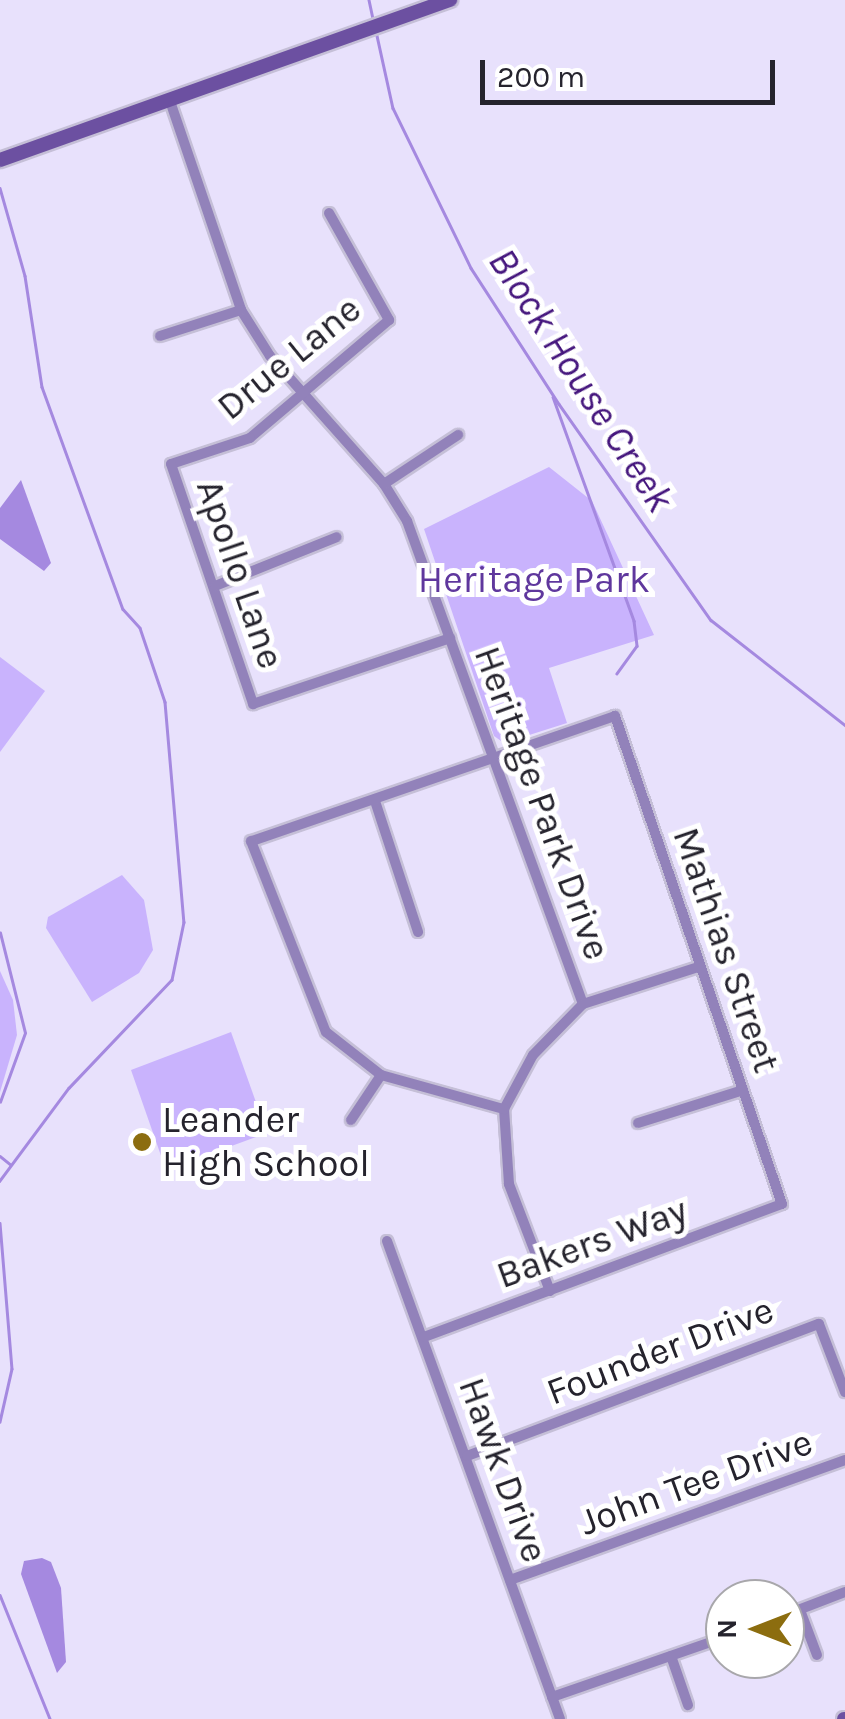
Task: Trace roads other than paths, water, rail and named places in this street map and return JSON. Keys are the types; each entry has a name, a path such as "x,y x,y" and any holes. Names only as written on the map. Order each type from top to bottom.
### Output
{"main road":[{"path":"0,160 450,0"}],"street":[{"name":"Heritage Park Drive","path":"170,101 241,310 302,394 384,484 423,558 583,1004"},
{"name":"Drue Lane","path":"171,464 250,438 389,320 329,213"},
{"path":"160,336 241,310"},
{"path":"384,484 458,435"},
{"name":"Apollo Lane","path":"171,464 253,704 450,638"},
{"path":"215,586 336,536"},
{"name":"Mathias Street","path":"492,759 615,716 782,1204"},
{"path":"492,759 252,841 326,1032 381,1076 504,1109"},
{"path":"374,802 418,932"},
{"path":"550,1290 509,1184 504,1109 532,1055 583,1004 698,966"},
{"path":"351,1120 381,1076"},
{"path":"638,1123 743,1090"},
{"name":"Bakers Way","path":"424,1337 782,1204"},
{"name":"Hawk Drive","path":"386,1242 424,1337 560,1719"},
{"name":"Founder Drive","path":"467,1456 819,1324 845,1392"},
{"name":"John Tee Drive","path":"510,1580 845,1460"},
{"path":"805,1608 845,1592"},
{"path":"805,1623 817,1655"},
{"path":"552,1697 705,1644"},
{"path":"671,1656 688,1705"}],"waterway":[{"name":"Block House Creek","path":"369,0 374,23"},
{"name":"Block House Creek","path":"376,31 393,108 471,268 559,404 711,620 845,725"},
{"path":"0,188 25,276 42,387 123,609 140,628 165,702 184,922 172,980 69,1088 0,1181"},
{"path":"553,397 634,621 637,646 617,674"},
{"path":"0,933 25,1033 0,1102"},
{"path":"0,1156 10,1164"},
{"path":"0,1223 12,1369 0,1422"},
{"path":"0,1595 50,1719"}],"place":[{"name":"Leander High School","path":"142,1142"}],"park label":[{"name":"Heritage Park","path":"534,580"}]}
